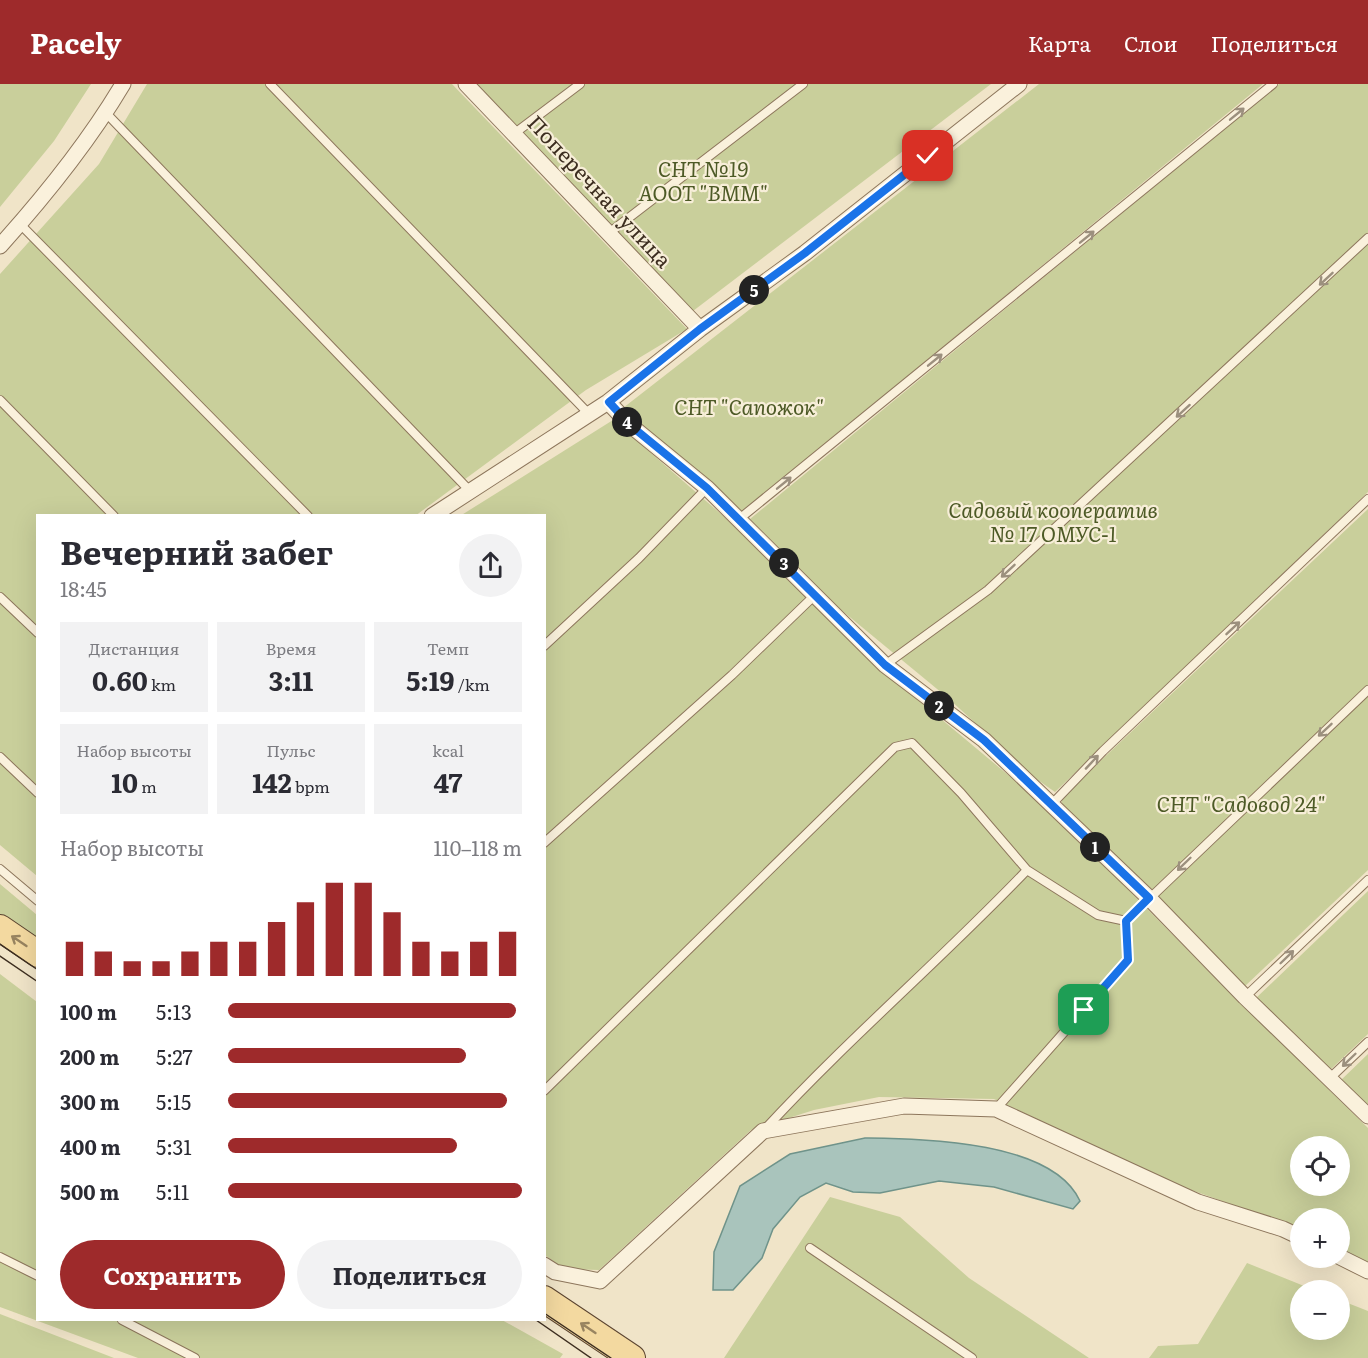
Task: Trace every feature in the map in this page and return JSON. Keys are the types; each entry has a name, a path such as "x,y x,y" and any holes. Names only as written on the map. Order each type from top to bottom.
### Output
{"main road":[{"path":"0,928 36,953"},
{"path":"546,1300 632,1358"}],"street":[{"path":"0,246 48,193 106,113 123,84"},
{"name":"Поперечная улица","path":"466,84 700,329"},
{"path":"435,514 609,402 700,329 805,253 1019,84"},
{"path":"609,402 630,425 707,488 885,665 984,740 1149,898 1245,997 1368,1116"},
{"path":"546,1266 555,1272 600,1281 763,1131 904,1106 996,1109 1198,1202 1290,1232"},
{"path":"1350,1262 1368,1271"}],"lane":[{"path":"270,84 589,414"},
{"path":"515,133 580,84"},
{"path":"609,233 803,84"},
{"path":"738,520 1274,84"},
{"path":"106,113 470,491"},
{"path":"20,224 306,514"},
{"path":"885,665 988,590 1368,238"},
{"path":"0,400 112,514"},
{"path":"546,644 639,558 707,488"},
{"path":"1051,805 1103,751 1368,499"},
{"path":"546,841 732,675 816,594"},
{"path":"0,597 36,631"},
{"path":"996,1109 1128,960 1126,921 1368,690"},
{"path":"546,1089 894,747 912,743 961,793 1027,870 1098,915 1126,921"},
{"path":"0,757 36,791"},
{"path":"0,869 36,899"},
{"path":"763,1131 803,1089 965,935 1027,870"},
{"path":"1245,997 1368,880"},
{"path":"1329,1078 1368,1042"},
{"path":"810,1248 972,1358"},
{"path":"0,1257 36,1275"},
{"path":"124,1321 195,1358"}],"green space":[{"path":"0,84 91,84 54,141 0,207"},
{"path":"147,84 452,84 687,329 586,390 418,514 36,514 36,875 0,845 0,274 99,164"},
{"name":"СНТ №19 АООТ \"ВММ\"","path":"473,84 991,84 693,311"},
{"name":"СНТ \"Сапожок\"","path":"1039,84 1263,84 742,512 623,408"},
{"name":"Садовый кооператив № 17 ОМУС-1","path":"1279,84 1368,84 1368,492 1055,792 1035,778 948,698 840,609 750,519"},
{"path":"613,420 729,521 868,658 1049,809 1226,989 1368,1128 1368,1264 1350,1254 1350,1208 1290,1208 1290,1225 1183,1187 994,1099 879,1097 814,1110 751,1130 599,1270 564,1269 546,1256 546,514 463,514"},
{"name":"СНТ \"Садовод 24\"","path":"1368,509 1368,870 1243,988 1064,811 1061,798"},
{"path":"0,884 36,914 36,939 0,915"},
{"path":"1368,891 1368,1034 1329,1071 1255,999"},
{"path":"0,974 36,1001 36,1320 0,1307"},
{"path":"1368,1054 1368,1111 1339,1082"},
{"path":"830,1197 900,1217 969,1278 1089,1358 724,1358"},
{"path":"1247,1263 1290,1280 1290,1340 1350,1340 1350,1304 1368,1311 1368,1358 1149,1358 1158,1346 1198,1344"},
{"path":"0,1314 114,1358 0,1358"},
{"path":"38,1321 504,1321 563,1354 560,1358 138,1358"}],"water":[{"path":"865,1138 951,1142 1015,1155 1043,1166 1065,1181 1080,1201 1073,1209 994,1187 939,1181 880,1193 853,1192 826,1183 800,1197 773,1229 762,1258 733,1290 713,1290 714,1252 740,1186 790,1154"}],"tram line":[{"path":"0,944 36,969"},
{"path":"0,956 36,981"},
{"path":"546,1314 611,1358"},
{"path":"537,1321 591,1358"}],"route":[{"path":"928,156 805,253 700,329 609,402 630,425 707,488 885,665 984,740 1149,898 1126,921 1128,960 1084,1010"}]}
